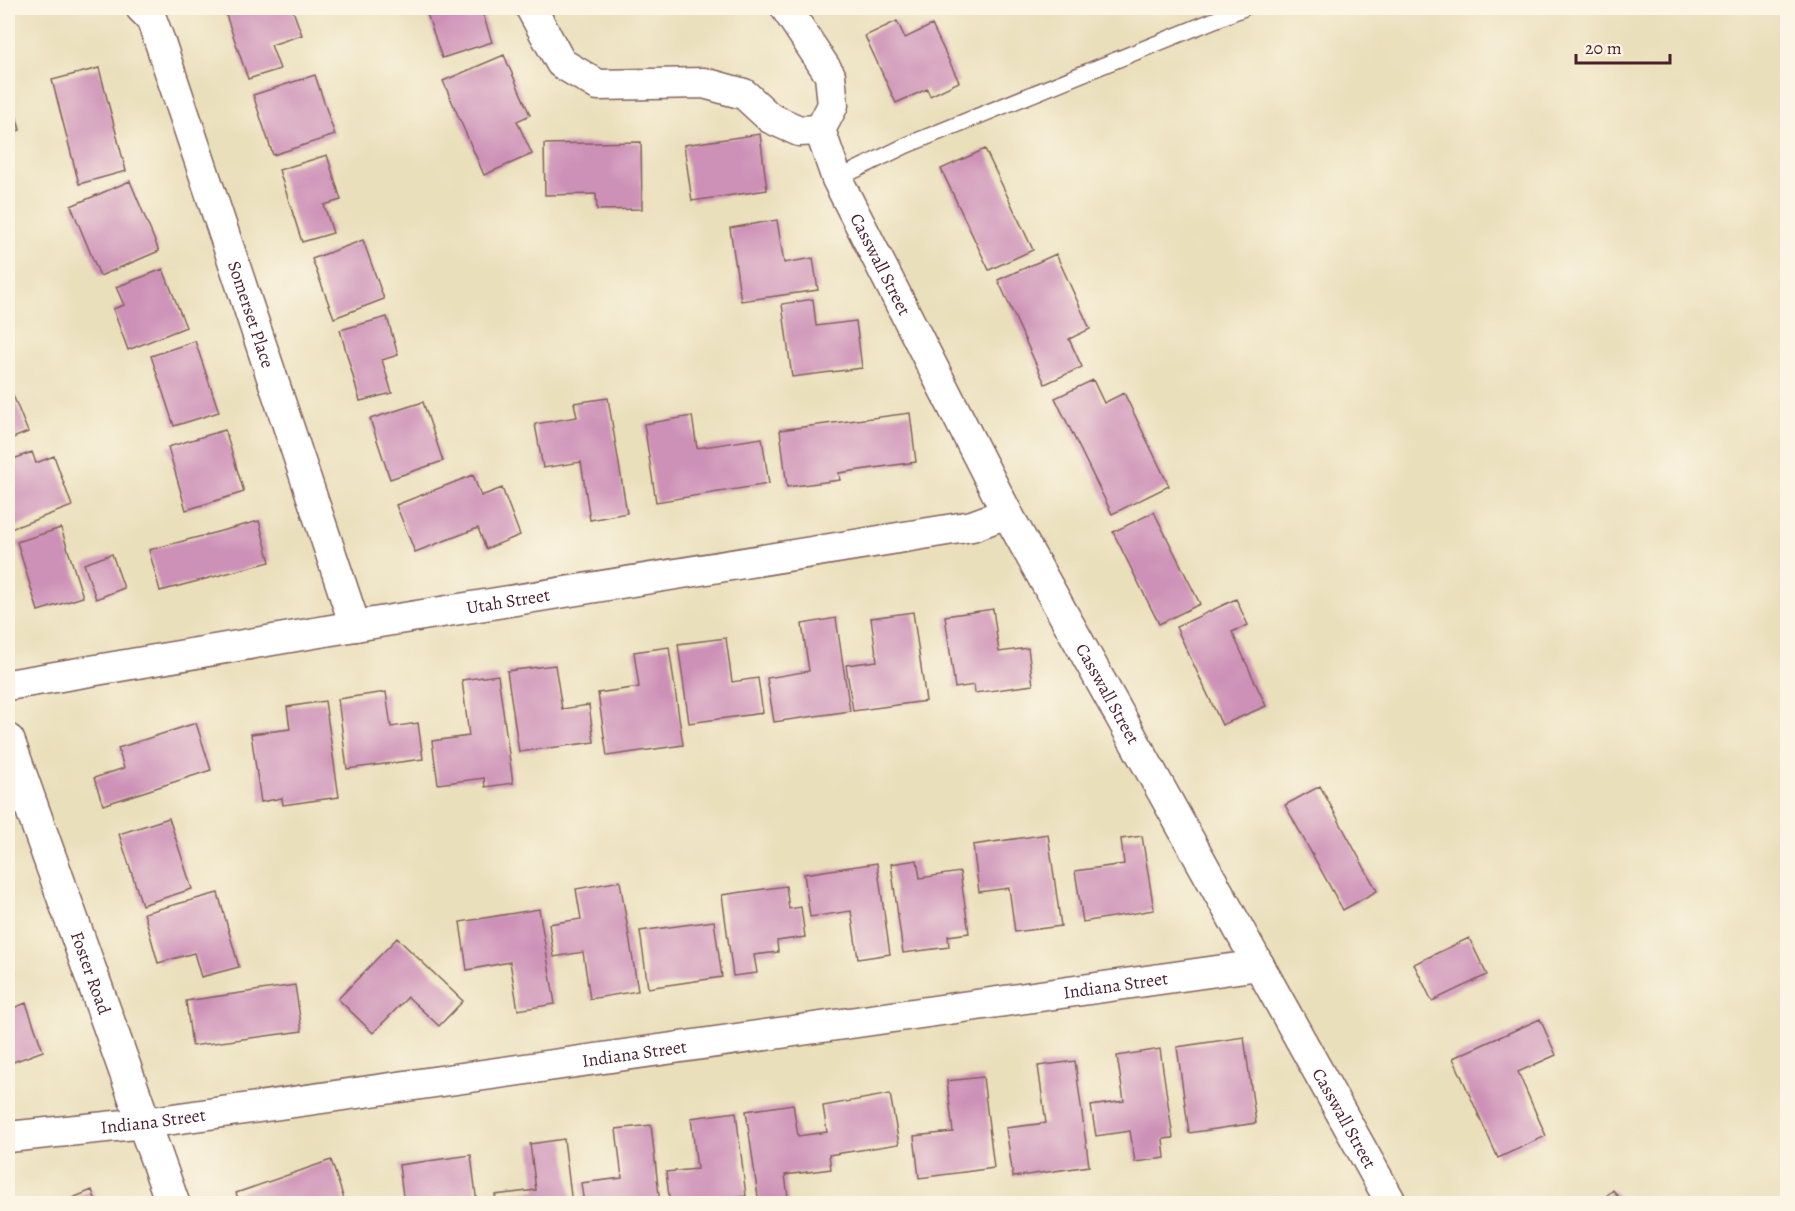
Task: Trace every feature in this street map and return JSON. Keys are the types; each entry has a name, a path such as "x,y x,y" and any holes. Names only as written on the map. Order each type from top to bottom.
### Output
{"street":[{"name":"Somerset Place","path":"141,8 151,18 161,45 355,626"},
{"path":"531,8 561,63 598,85 704,83 744,94 770,118 798,131 819,130 833,105 830,75 786,8"},
{"name":"Casswall Street","path":"819,130 837,179 1007,513 1392,1203"},
{"name":"Utah Street","path":"8,685 972,526 1007,513"},
{"name":"Foster Road","path":"8,741 173,1203"},
{"name":"Indiana Street","path":"8,1137 145,1123 1259,965"}],"lane":[{"path":"837,179 907,145 1244,8"}],"building":[{"path":"292,8 302,35 271,45 280,69 248,79 224,9"},
{"path":"425,8 481,8 492,42 442,58"},
{"path":"897,21 905,38 932,25 959,82 930,96 927,89 896,103 865,36"},
{"path":"504,55 530,115 517,121 532,154 484,175 443,81"},
{"path":"99,68 126,171 79,184 52,80"},
{"path":"315,75 335,135 273,155 253,95"},
{"path":"8,88 20,130 8,134"},
{"path":"760,134 767,190 692,201 684,145"},
{"path":"641,142 642,209 597,210 596,194 545,195 544,144"},
{"path":"985,149 1033,250 989,270 941,169"},
{"path":"327,155 341,200 324,205 333,233 302,242 279,170"},
{"path":"130,181 159,251 100,276 71,206"},
{"path":"777,220 784,263 813,258 818,290 741,301 730,228"},
{"path":"363,240 384,299 334,318 312,259"},
{"path":"1056,254 1090,329 1069,339 1082,367 1045,384 998,280"},
{"path":"163,269 186,327 128,350 113,309 124,305 116,287"},
{"path":"813,299 816,326 856,321 862,368 792,377 782,304"},
{"path":"387,317 398,355 382,360 392,393 360,401 340,330"},
{"path":"195,341 219,412 174,426 151,356"},
{"path":"1093,380 1104,403 1124,393 1169,486 1112,514 1055,398"},
{"path":"8,383 28,432 8,440"},
{"path":"608,398 627,513 590,520 581,462 543,468 535,424 577,417 574,403"},
{"path":"423,402 443,461 390,479 370,419"},
{"path":"910,413 916,462 839,473 840,480 787,487 780,430"},
{"path":"692,416 697,448 762,438 769,484 656,502 644,424"},
{"path":"225,430 244,492 186,510 168,447"},
{"path":"32,452 36,463 54,456 72,506 8,530 8,461"},
{"path":"473,475 481,496 502,488 520,535 486,549 478,528 415,552 396,505"},
{"path":"1154,512 1200,604 1159,624 1113,532"},
{"path":"259,521 270,562 160,591 149,550"},
{"path":"61,528 83,597 38,611 17,542"},
{"path":"112,554 124,588 96,599 84,564"},
{"path":"1236,599 1248,625 1232,632 1266,706 1222,725 1176,627"},
{"path":"993,609 999,652 1028,648 1033,685 975,693 974,685 955,688 945,616"},
{"path":"913,612 926,701 853,711 846,665 877,661 871,618"},
{"path":"836,618 850,711 774,722 767,678 809,671 802,624"},
{"path":"726,638 732,682 758,678 763,713 689,723 678,644"},
{"path":"669,647 683,745 607,756 598,693 639,687 634,652"},
{"path":"555,665 562,709 589,705 594,742 519,752 507,671"},
{"path":"498,675 513,783 485,787 484,778 438,784 432,741 469,736 462,680"},
{"path":"386,692 391,727 418,723 423,759 347,769 338,699"},
{"path":"325,701 339,797 283,805 282,798 261,802 251,734 290,729 287,707"},
{"path":"196,723 211,770 103,805 94,778 124,768 118,748"},
{"path":"1320,786 1377,891 1343,910 1285,805"},
{"path":"169,818 192,889 142,905 119,834"},
{"path":"1048,834 1061,926 1015,932 1009,888 979,892 973,845"},
{"path":"1142,836 1154,910 1083,922 1075,871 1124,864 1121,839"},
{"path":"917,860 920,878 960,872 969,933 948,936 949,947 903,953 891,864"},
{"path":"877,863 890,954 858,959 851,911 810,917 804,874"},
{"path":"620,881 638,991 590,999 583,952 554,957 549,924 581,919 576,889"},
{"path":"786,886 789,909 801,907 805,937 777,941 778,952 754,955 757,973 733,976 722,895"},
{"path":"218,893 239,967 201,977 194,953 158,963 144,913"},
{"path":"539,909 555,1004 518,1010 510,962 467,970 460,922"},
{"path":"714,921 722,977 648,988 640,931"},
{"path":"397,938 463,1001 439,1026 408,997 373,1033 338,999"},
{"path":"1469,938 1487,975 1432,1001 1414,964"},
{"path":"8,957 14,973 8,975"},
{"path":"295,985 302,1031 192,1046 186,1001"},
{"path":"26,1003 43,1051 8,1064 8,1010"},
{"path":"1540,1019 1556,1055 1518,1072 1546,1136 1498,1158 1453,1058"},
{"path":"1244,1037 1256,1123 1189,1133 1177,1047"},
{"path":"1160,1049 1173,1138 1163,1139 1165,1158 1135,1162 1130,1131 1096,1136 1091,1106 1124,1101 1117,1056"},
{"path":"1075,1061 1089,1166 1013,1177 1006,1128 1046,1123 1038,1066"},
{"path":"983,1077 994,1168 919,1178 914,1136 953,1132 947,1081"},
{"path":"890,1094 899,1144 829,1155 831,1169 785,1175 789,1204 759,1204 746,1111 793,1104 798,1136 827,1132 823,1106"},
{"path":"736,1112 746,1196 690,1204 670,1204 666,1172 697,1169 691,1118"},
{"path":"651,1125 660,1204 584,1204 581,1183 622,1178 616,1129"},
{"path":"564,1139 572,1204 496,1204 495,1195 536,1190 530,1144"},
{"path":"471,1155 477,1204 404,1204 399,1165"},
{"path":"331,1160 345,1202 341,1204 240,1204 236,1193"},
{"path":"92,1190 97,1204 60,1204 60,1203"},
{"path":"1613,1190 1624,1204 1597,1204"}]}
